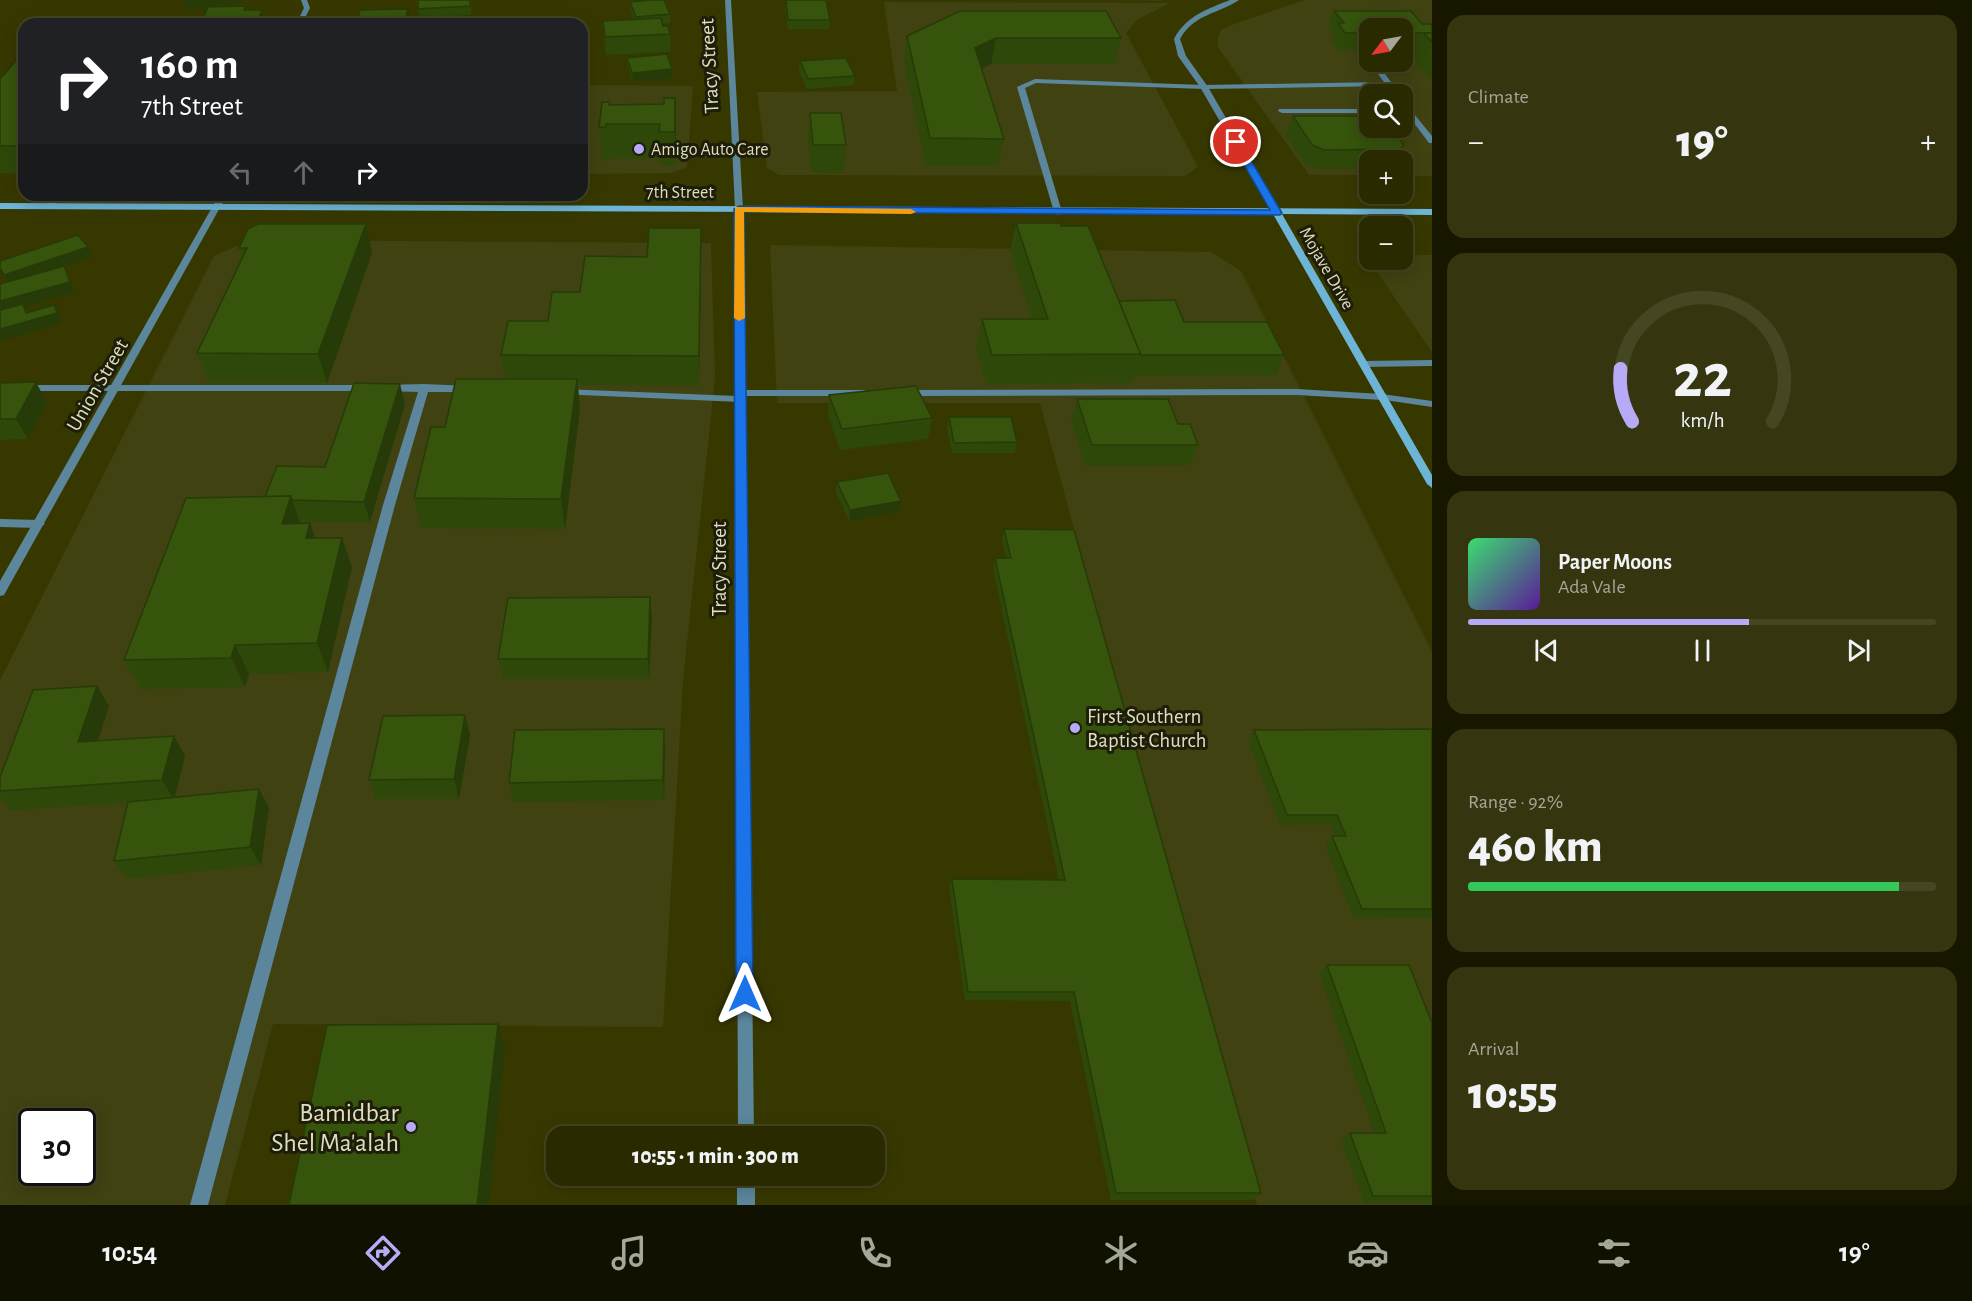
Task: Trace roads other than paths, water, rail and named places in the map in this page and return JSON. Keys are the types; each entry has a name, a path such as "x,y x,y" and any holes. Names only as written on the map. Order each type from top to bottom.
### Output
{"main road":[{"name":"7th Street","path":"0,206 1432,212"},
{"name":"Mojave Drive","path":"1277,213 1432,484"}],"street":[{"path":"302,18 306,8 304,0"},
{"name":"Tracy Street","path":"728,0 739,209 746,1126"},
{"name":"Mojave Drive","path":"1236,0 1193,19 1182,27 1177,39 1182,56 1204,87 1277,213"},
{"path":"1381,72 1390,84"},
{"path":"1058,212 1021,87 1035,81 1204,87 1359,84"},
{"path":"1282,111 1359,111"},
{"path":"1413,119 1432,141"},
{"path":"50,205 53,201"},
{"name":"Union Street","path":"0,592 221,201"},
{"path":"1363,364 1432,363"},
{"path":"199,1205 385,516 424,387"},
{"path":"0,388 424,387 482,389"},
{"path":"553,392 740,396 870,393"},
{"path":"894,393 1297,392 1382,397 1432,404"},
{"path":"0,523 39,524"},
{"path":"746,1186 746,1205"}],"place":[{"name":"Amigo Auto Care","path":"639,149"},
{"name":"First Southern Baptist Church","path":"1075,728"},
{"name":"Bamidbar Shel Ma'alah","path":"411,1127"}]}
